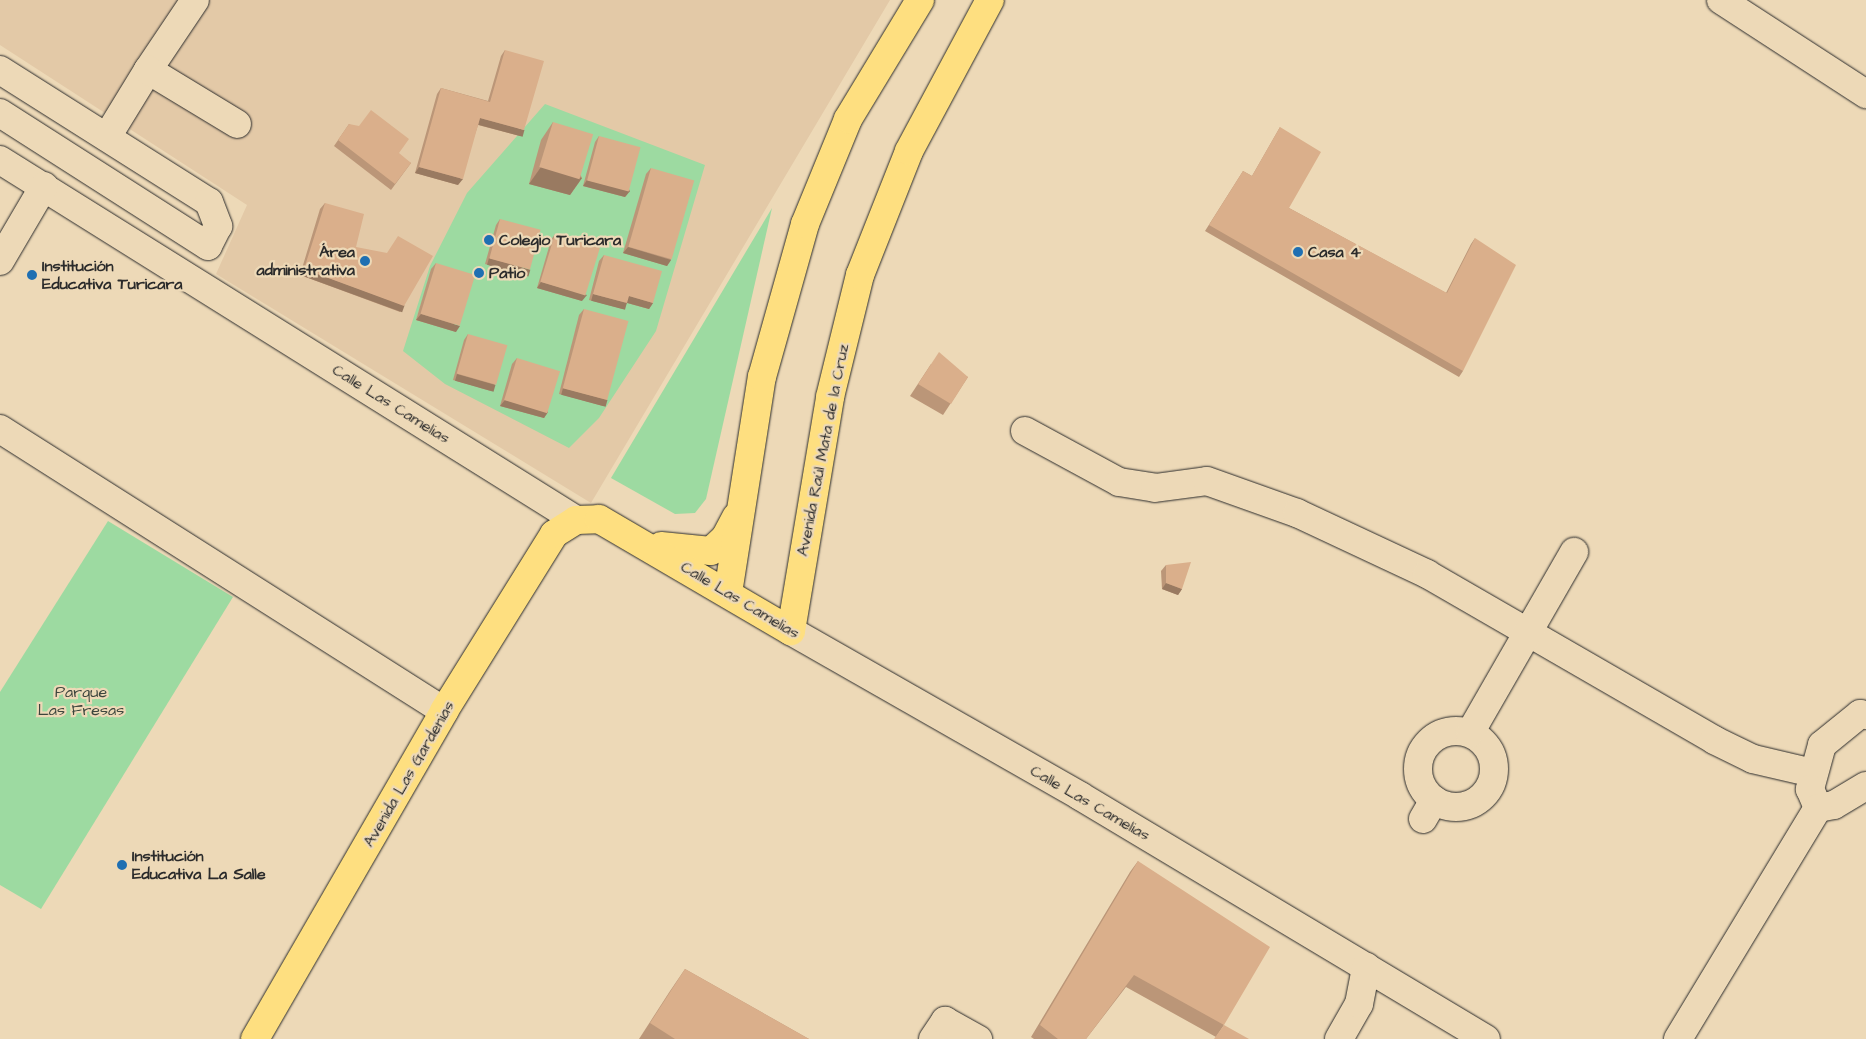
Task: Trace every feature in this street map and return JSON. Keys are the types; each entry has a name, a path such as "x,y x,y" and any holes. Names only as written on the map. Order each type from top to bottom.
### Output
{"main road":[{"path":"728,593 762,377 805,224 848,119 920,0"},
{"name":"Avenida Raúl Mata de la Cruz","path":"791,631 830,397 860,275 909,151 990,0"},
{"path":"627,535 670,550 711,551 730,529 744,494"},
{"name":"Calle Las Camelias","path":"576,520 600,519 791,631"},
{"name":"Avenida Las Gardenias","path":"255,1039 444,711 554,534 576,520"}],"street":[{"path":"107,137 148,70 196,0"},
{"path":"1721,0 1866,94"},
{"path":"0,70 209,202 218,226 208,246 0,113"},
{"path":"148,70 237,124"},
{"name":"Calle Las Camelias","path":"0,160 576,520"},
{"path":"0,261 44,186"},
{"path":"0,429 444,711"},
{"path":"1025,431 1119,482 1155,488 1207,481 1297,513 1427,574 1529,630 1714,740 1753,759 1812,773"},
{"path":"1470,733 1574,552"},
{"name":"Calle Las Camelias","path":"791,631 1486,1039"},
{"path":"1818,808 1810,789 1812,773 1822,745 1860,714 1866,715"},
{"path":"1446,732 1470,733 1488,748 1494,771 1492,783 1476,802 1465,806 1428,810 1418,772 1425,747 1446,732"},
{"path":"1678,1039 1818,808 1834,805 1866,786"},
{"path":"1339,1039 1358,1004 1366,967"},
{"path":"939,1030 978,1039"}],"shaded area":[{"name":"Colegio Turicara","path":"0,0 890,0 591,503 216,274 247,205 0,45"}],"green space":[{"name":"Patio","path":"545,104 705,165 656,331 599,418 569,448 445,384 403,351 430,266 467,193","holes":["432,270 456,331 416,320"]},
{"path":"772,208 706,499 695,513 675,514 611,478"},
{"name":"Parque Las Fresas","path":"108,521 233,597 41,909 0,885 0,692"}],"building":[{"path":"505,50 544,61 524,130 480,118 463,179 419,167 441,88 490,102"},
{"path":"371,110 409,139 399,153 411,163 395,184 338,140 349,124 359,126"},
{"path":"553,122 593,134 579,179 539,167"},
{"name":"Casa 4","path":"1280,127 1321,152 1289,208 1447,293 1475,238 1516,265 1463,371 1209,225 1243,171 1252,176"},
{"path":"599,136 641,147 629,192 587,180"},
{"path":"651,168 694,180 672,259 628,247"},
{"name":"Área administrativa","path":"325,203 364,214 356,247 387,253 398,236 433,256 404,306 304,269"},
{"path":"500,219 541,230 530,269 489,259"},
{"path":"555,234 600,248 585,296 540,282"},
{"path":"604,255 662,271 653,303 629,296 627,303 593,294"},
{"path":"436,263 475,275 460,326 421,314"},
{"path":"584,309 628,321 607,400 563,388"},
{"path":"468,334 507,345 496,385 457,373"},
{"path":"939,352 968,377 951,404 918,384"},
{"path":"517,358 560,371 547,413 504,400"},
{"path":"1191,562 1182,589 1166,583 1166,565"},
{"path":"1138,861 1270,947 1224,1025 1134,975 1086,1039 1058,1039 1040,1025"},
{"path":"685,969 809,1039 675,1039 650,1023"},
{"path":"1224,1025 1249,1039 1214,1039"}],"place":[{"name":"Colegio Turicara","path":"489,240"},
{"name":"Casa 4","path":"1298,252"},
{"name":"Área administrativa","path":"365,261"},
{"name":"Patio","path":"479,273"},
{"name":"Institución Educativa Turicara","path":"32,275"},
{"name":"Institución Educativa La Salle","path":"122,865"}]}
